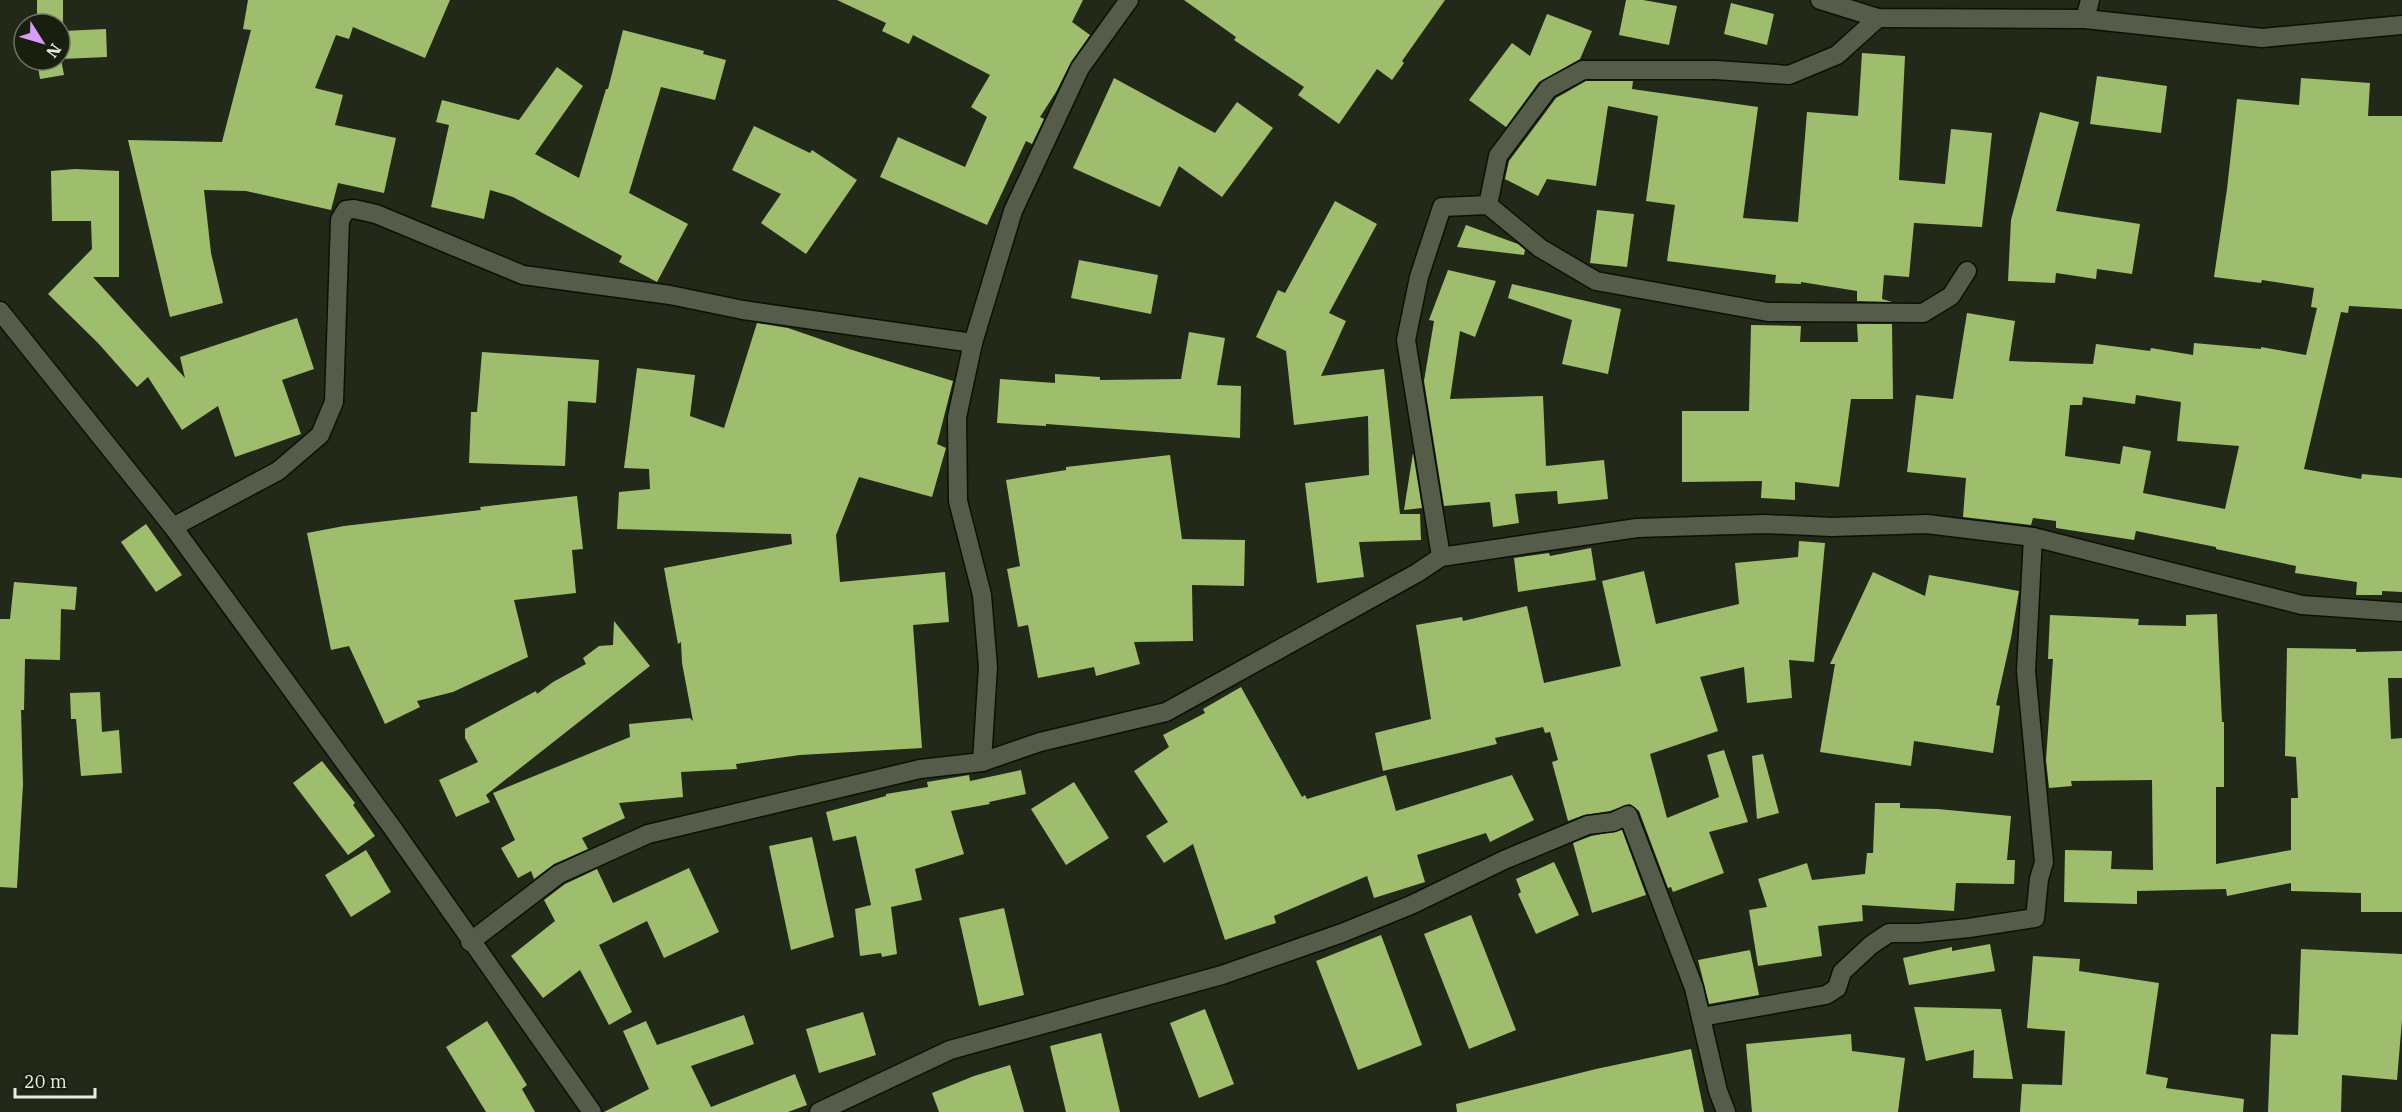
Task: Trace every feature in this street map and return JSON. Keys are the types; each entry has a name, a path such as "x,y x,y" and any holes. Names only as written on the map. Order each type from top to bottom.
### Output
{"street":[{"path":"982,762 988,667 982,595 958,501 957,417 973,343 1013,211 1080,68 1129,0"},
{"path":"1820,0 1878,18 2085,19 2262,39 2402,25"},
{"path":"2085,19 2090,0"},
{"path":"1488,205 1498,156 1548,89 1583,70 1716,70 1789,75 1837,56 1878,18"},
{"path":"1441,557 1406,340 1419,277 1442,207 1488,205 1540,248 1596,281 1768,312 1923,313 1951,296 1966,271"},
{"path":"173,526 278,471 320,435 334,402 340,220 346,210 354,209 376,214 523,275 670,295 743,310 973,343"},
{"path":"0,311 173,526 384,817 592,1112"},
{"path":"470,942 559,874 648,834 920,769 982,762 1040,742 1166,712 1417,573 1441,557 1637,528 1766,524 1832,526 1927,524 2033,537 2302,605 2402,612"},
{"path":"1701,1017 1826,995 1837,988 1842,972 1870,945 1889,933 1920,933 1969,928 2035,918 2039,879 2044,862 2026,671 2033,537"},
{"path":"819,1112 950,1050 1222,975 1342,933 1411,905 1504,860 1588,825 1613,822 1628,815 1694,988 1718,1091 1726,1112"}],"building":[{"path":"37,0 63,0 63,12 37,12"},
{"path":"248,0 450,0 425,58 353,27 349,39 336,35 315,88 343,95 335,125 396,138 384,193 338,183 331,210 246,191 204,190 211,253 223,303 170,317 128,140 222,142 251,30 243,29"},
{"path":"837,0 1083,0 1072,22 1090,35 1071,62 1040,117 1044,119 1032,144 1026,141 987,225 880,177 898,137 965,167 987,117 971,107 990,75 913,35 909,44 882,31 886,23"},
{"path":"1184,0 1445,0 1402,61 1404,63 1392,80 1377,69 1339,124 1298,95 1304,87 1234,40 1236,37"},
{"path":"1626,0 1643,0 1677,6 1669,45 1619,35"},
{"path":"1731,3 1774,14 1767,45 1724,34"},
{"path":"1547,14 1592,31 1580,59 1539,82 1506,127 1469,100 1512,43 1530,56"},
{"path":"106,29 107,57 72,59 72,31"},
{"path":"623,30 704,51 703,54 726,60 715,100 661,87 629,193 688,224 657,282 619,262 622,256 513,197 490,190 484,219 431,207 449,125 436,122 442,100 519,120 557,67 583,86 535,154 579,178 606,89 608,89"},
{"path":"1862,53 1905,56 1899,180 1945,184 1951,129 1992,133 1982,227 1914,223 1909,277 1884,275 1882,299 1892,302 1857,301 1857,291 1801,282 1801,284 1775,283 1776,275 1667,261 1675,205 1646,201 1658,116 1608,106 1596,186 1547,179 1538,196 1505,179 1509,161 1556,98 1586,81 1633,81 1632,89 1758,107 1743,218 1798,222 1807,112 1858,116"},
{"path":"39,72 63,72 64,75 40,79"},
{"path":"2097,76 2167,86 2161,133 2090,124"},
{"path":"1114,78 1215,133 1237,102 1273,128 1222,197 1179,166 1160,207 1073,168"},
{"path":"2301,78 2370,83 2368,116 2402,116 2402,309 2349,306 2348,313 2341,312 2304,469 2361,479 2362,474 2402,478 2402,592 2382,591 2382,595 2356,595 2357,582 2295,573 2296,566 2136,531 2134,540 2056,528 2056,521 2033,518 2031,525 1963,517 1966,478 1907,472 1916,395 1953,399 1967,313 2015,321 2009,361 2093,364 2096,344 2150,351 2151,348 2193,355 2194,343 2261,349 2261,347 2306,355 2317,308 2311,307 2314,288 2262,280 2261,283 2214,277 2237,99 2299,105","holes":["2136,395 2181,402 2177,441 2239,446 2225,509 2143,493 2151,451 2123,446 2120,464 2065,456 2070,405 2082,405 2083,397 2135,404"]},
{"path":"2040,112 2079,122 2056,211 2140,224 2132,274 2097,269 2096,279 2056,273 2055,283 2008,281 2011,220"},
{"path":"754,126 810,153 812,150 857,180 806,254 761,223 781,194 732,170"},
{"path":"75,169 119,171 119,277 93,277 185,378 180,357 297,318 314,369 282,380 301,434 235,457 218,406 182,430 148,377 137,387 98,343 48,294 92,249 91,221 52,221 51,171"},
{"path":"1335,201 1377,224 1329,313 1346,321 1321,376 1384,369 1400,514 1420,514 1421,540 1359,542 1364,577 1317,583 1305,483 1369,475 1368,416 1294,425 1286,351 1256,337 1278,290 1285,293"},
{"path":"1597,210 1634,214 1627,267 1590,263"},
{"path":"1466,225 1518,244 1525,250 1524,255 1457,247"},
{"path":"1079,260 1158,275 1151,314 1071,298"},
{"path":"1448,270 1496,281 1475,337 1460,331 1450,399 1543,396 1546,466 1604,460 1608,499 1558,504 1557,491 1515,494 1519,523 1493,527 1490,502 1444,506 1424,381 1434,321 1429,320"},
{"path":"1512,284 1621,309 1608,374 1562,364 1572,320 1508,298"},
{"path":"757,323 788,328 953,381 937,444 946,448 932,497 859,477 836,535 840,582 945,572 949,622 913,625 922,748 800,755 736,764 737,769 681,772 683,797 619,803 625,818 582,838 588,849 554,864 534,879 531,871 518,878 501,848 515,840 493,793 630,737 629,724 690,718 693,721 682,663 681,642 678,644 664,568 792,544 791,534 617,529 619,492 650,489 649,469 624,468 637,368 695,375 690,416 724,428"},
{"path":"1857,324 1892,324 1893,399 1851,399 1839,487 1795,482 1795,500 1761,498 1762,481 1682,482 1682,411 1749,411 1751,325 1801,326 1800,342 1858,342"},
{"path":"1189,332 1225,338 1217,385 1241,386 1240,438 1046,424 1046,426 997,423 1000,379 1055,383 1055,374 1100,377 1100,380 1181,379"},
{"path":"482,352 599,360 596,403 568,401 565,466 469,463 471,412 477,412"},
{"path":"1413,453 1422,508 1404,510"},
{"path":"1170,455 1182,539 1245,540 1244,586 1192,585 1193,641 1134,642 1140,664 1096,676 1094,667 1038,678 1028,625 1018,627 1007,569 1020,566 1006,480 1066,470 1066,467"},
{"path":"577,496 583,549 572,550 576,593 514,600 528,657 453,692 417,701 420,707 385,724 349,646 331,650 307,533 344,526 481,510 480,507"},
{"path":"146,524 182,575 156,592 121,542"},
{"path":"1799,541 1825,543 1814,662 1789,660 1792,698 1747,703 1744,667 1700,677 1718,731 1650,754 1667,818 1719,797 1707,755 1724,750 1748,822 1709,832 1724,873 1673,892 1671,887 1668,888 1639,811 1630,804 1568,821 1552,762 1558,760 1550,732 1545,733 1543,727 1495,738 1497,744 1383,771 1375,733 1431,719 1416,625 1462,617 1463,621 1527,606 1544,683 1621,666 1602,581 1644,571 1656,624 1739,604 1735,563 1798,557"},
{"path":"1591,548 1596,580 1518,592 1514,558 1549,553 1550,556"},
{"path":"1873,572 1925,596 1929,575 2019,591 1996,705 2000,706 1993,753 1914,741 1911,766 1820,752 1835,664 1830,664"},
{"path":"14,582 77,587 75,610 61,609 60,660 25,659 24,710 21,710 23,784 17,888 0,887 0,619 10,619"},
{"path":"2217,614 2222,722 2224,722 2224,787 2216,787 2216,864 2291,850 2291,798 2298,798 2296,757 2285,756 2287,648 2356,649 2356,652 2402,651 2402,678 2388,678 2391,739 2402,738 2402,912 2361,912 2361,893 2291,891 2291,883 2227,896 2226,889 2137,891 2137,904 2064,902 2065,850 2112,851 2111,869 2153,870 2152,780 2071,781 2072,786 2049,788 2046,760 2053,659 2048,659 2050,615 2139,619 2138,625 2186,626 2186,615"},
{"path":"614,621 650,666 486,795 490,802 456,817 439,780 478,762 465,738 465,729 536,691 537,694 553,682 586,664 583,658 599,646 613,645"},
{"path":"1241,687 1302,797 1305,795 1307,799 1386,775 1396,811 1512,775 1534,820 1490,842 1486,833 1417,855 1425,882 1374,898 1367,876 1274,916 1276,923 1225,940 1193,844 1164,863 1146,836 1168,822 1134,771 1169,747 1163,735 1205,713 1203,709"},
{"path":"100,692 102,732 119,730 122,773 81,776 76,719 71,719 70,693"},
{"path":"1763,754 1779,813 1757,819 1752,756"},
{"path":"322,761 355,803 353,805 375,836 348,855 293,783"},
{"path":"1021,770 1026,794 951,811 964,854 915,869 922,900 891,907 897,954 882,957 881,953 860,956 855,909 871,905 856,836 833,841 826,812 886,796 886,794 928,787 927,782 969,775 970,781"},
{"path":"1074,782 1109,838 1066,865 1031,809"},
{"path":"1875,803 1900,803 1900,808 2011,816 2007,860 2015,860 2014,884 1956,883 1954,911 1862,905 1863,921 1818,926 1822,956 1758,966 1749,910 1767,907 1758,879 1807,863 1812,880 1865,874 1867,853 1873,853"},
{"path":"1622,830 1646,895 1592,913 1573,843 1591,836"},
{"path":"812,837 834,937 791,950 769,846"},
{"path":"366,850 391,892 351,917 325,875"},
{"path":"1554,862 1579,915 1536,934 1518,894 1521,892 1516,879"},
{"path":"689,868 719,932 664,958 647,921 599,945 632,1012 609,1025 580,970 543,998 511,956 555,921 544,900 565,884 597,869 613,903"},
{"path":"1004,908 1024,995 979,1006 959,918"},
{"path":"1471,915 1516,1030 1469,1049 1424,934"},
{"path":"1381,935 1422,1045 1358,1070 1316,961"},
{"path":"1990,944 1995,971 1909,985 1903,958 1952,947 1952,951"},
{"path":"2301,949 2402,954 2402,1020 2397,1080 2342,1075 2341,1112 2268,1112 2271,1034 2298,1035"},
{"path":"1750,950 1759,995 1709,1004 1698,960"},
{"path":"2033,956 2080,959 2079,971 2159,983 2146,1074 2168,1078 2166,1088 2244,1099 2243,1112 2020,1112 2022,1084 2062,1085 2065,1031 2027,1028"},
{"path":"1914,1007 2001,1009 2013,1079 1973,1078 1974,1050 1926,1061"},
{"path":"1205,1009 1234,1084 1199,1098 1170,1023"},
{"path":"863,1012 876,1055 819,1073 806,1029"},
{"path":"744,1015 754,1044 691,1066 711,1107 795,1074 807,1105 788,1112 604,1112 649,1089 623,1031 646,1021 657,1045"},
{"path":"487,1021 527,1085 522,1089 535,1112 486,1112 446,1047"},
{"path":"1101,1033 1120,1112 1066,1112 1050,1046"},
{"path":"1851,1034 1852,1051 1905,1058 1898,1112 1752,1112 1746,1044"},
{"path":"1691,1049 1704,1112 1457,1112 1456,1104 1596,1069"},
{"path":"1010,1065 1024,1112 939,1112 932,1093 974,1076"}]}
